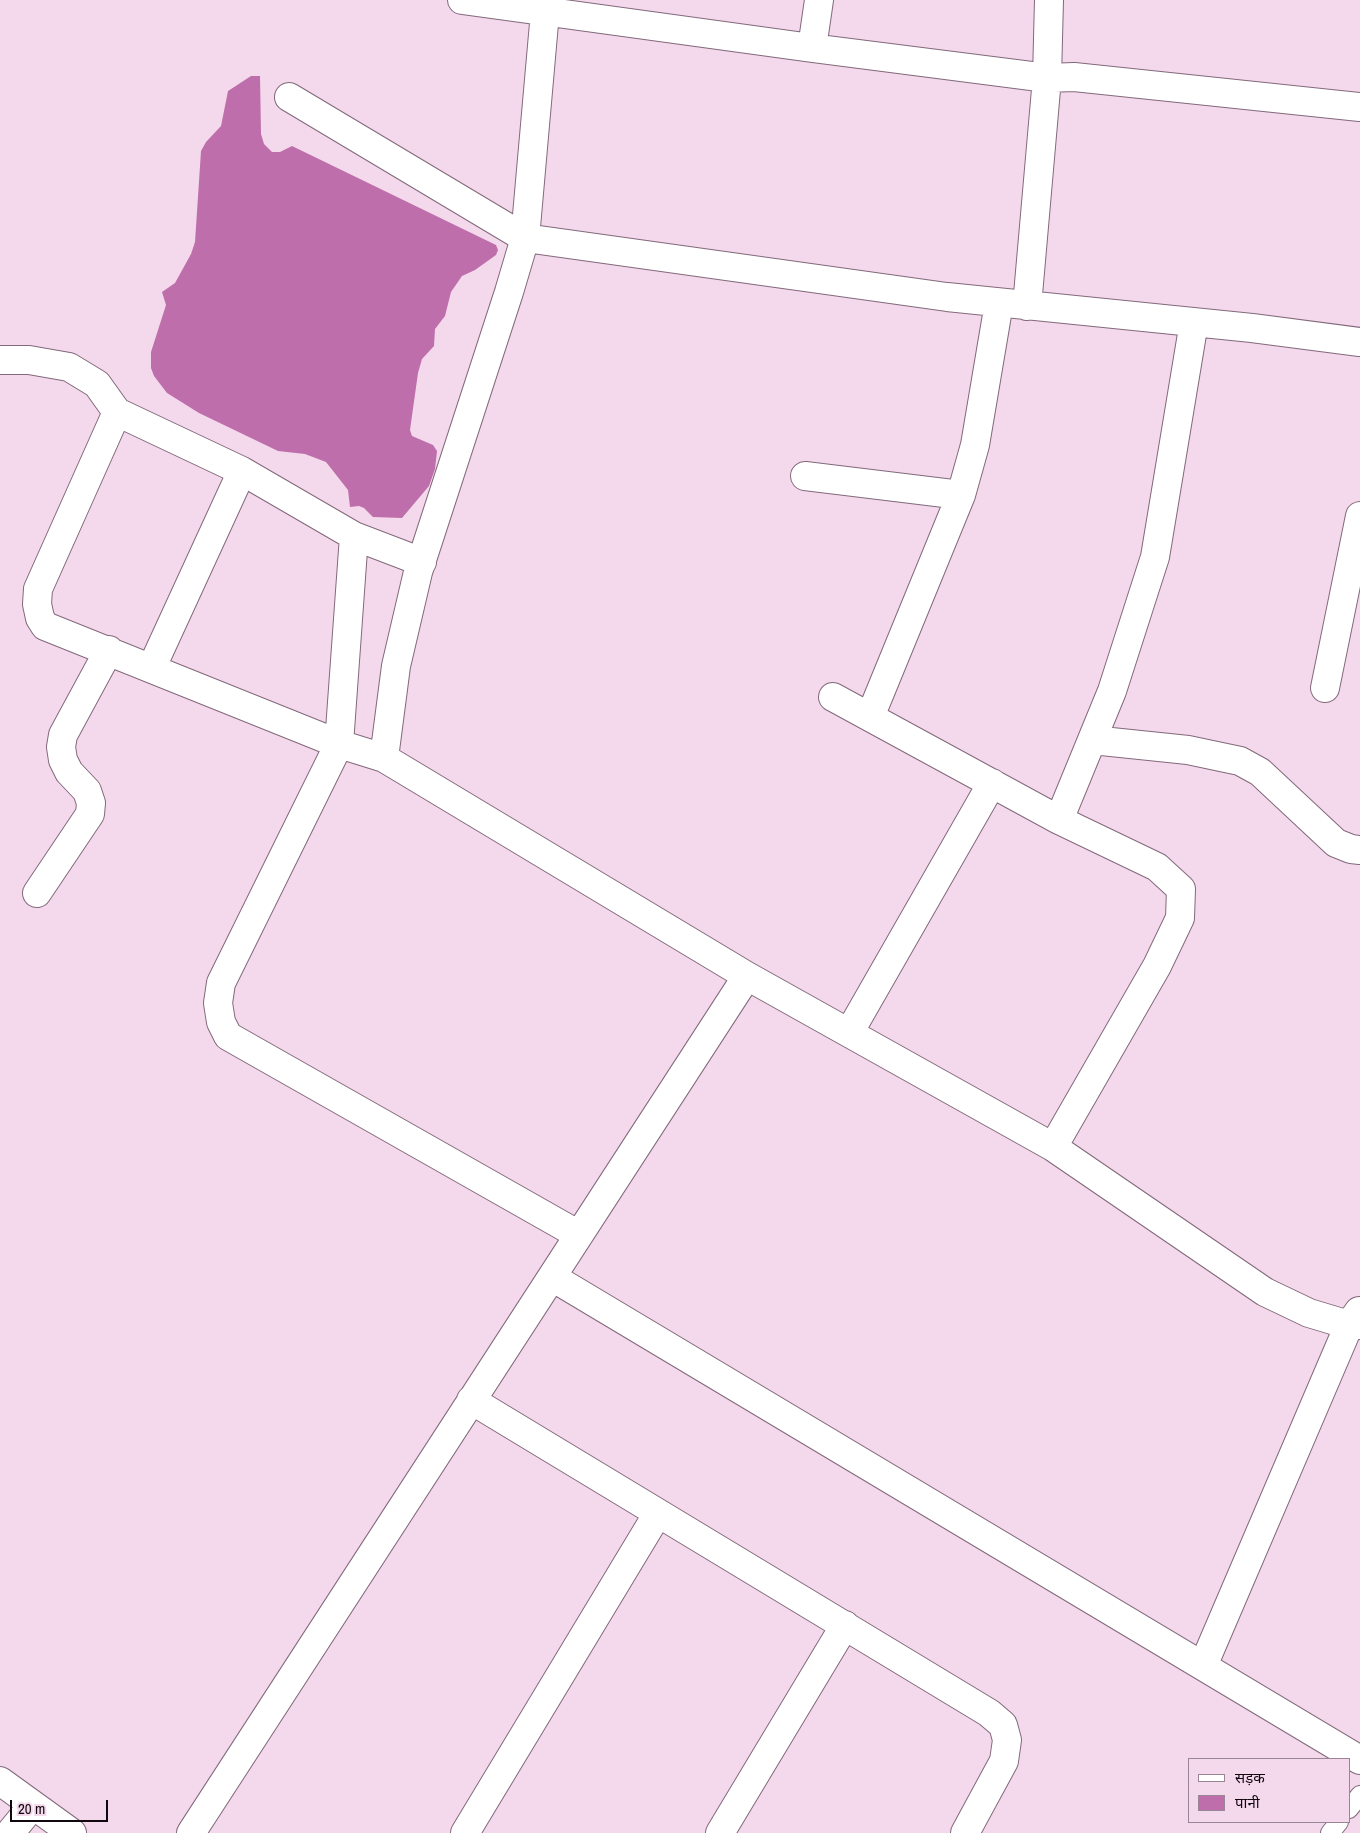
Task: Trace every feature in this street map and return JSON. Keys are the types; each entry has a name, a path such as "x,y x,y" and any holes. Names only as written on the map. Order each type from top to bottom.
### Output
{"street":[{"path":"462,0 545,12 607,10 812,48 1047,78 1074,78 1360,107"},
{"path":"812,48 819,0"},
{"path":"1027,306 1047,78 1049,0"},
{"path":"384,758 396,666 422,562 525,238 545,12"},
{"path":"289,97 525,238 999,303 1194,322 1360,342"},
{"path":"870,717 961,495 975,445 999,303"},
{"path":"1059,820 1112,691 1155,557 1194,322"},
{"path":"0,360 29,360 69,367 97,384 117,412 242,471 354,536 422,562"},
{"path":"117,412 38,589 37,604 40,618 46,626 152,667 339,744 384,758 747,976 1053,1147 1265,1292 1309,1312 1356,1320 1203,1666"},
{"path":"152,667 242,471"},
{"path":"805,476 961,495"},
{"path":"1325,688 1360,516"},
{"path":"354,536 339,744 221,983 218,1003 221,1022 228,1036 579,1235"},
{"path":"37,893 90,814 91,803 87,791 69,772 63,760 61,747 63,735 109,650"},
{"path":"834,697 1059,820 1157,867 1181,889 1180,918 1157,966 1053,1147"},
{"path":"1092,740 1188,750 1240,761 1260,772 1336,843 1351,849 1360,850"},
{"path":"849,1033 992,783"},
{"path":"191,1833 747,976"},
{"path":"552,1277 1360,1760"},
{"path":"472,1400 989,1713 1003,1725 1007,1740 1004,1761 965,1833"},
{"path":"465,1833 658,1513"},
{"path":"720,1833 844,1626"},
{"path":"0,1780 72,1833"},
{"path":"10,1833 33,1806"}],"lane":[{"path":"1350,1808 1360,1795"},
{"path":"1330,1833 1338,1823"}],"water":[{"path":"251,76 260,76 261,134 264,144 272,152 280,152 292,146 496,245 498,250 496,255 475,270 462,276 451,292 445,316 435,329 434,346 422,359 418,373 410,430 412,436 433,445 437,451 435,469 429,486 402,518 373,517 364,508 359,506 350,507 348,490 326,462 305,454 278,451 199,413 167,393 154,376 151,368 151,352 166,305 162,292 175,283 191,254 195,242 201,151 206,142 221,126 228,91"}]}
